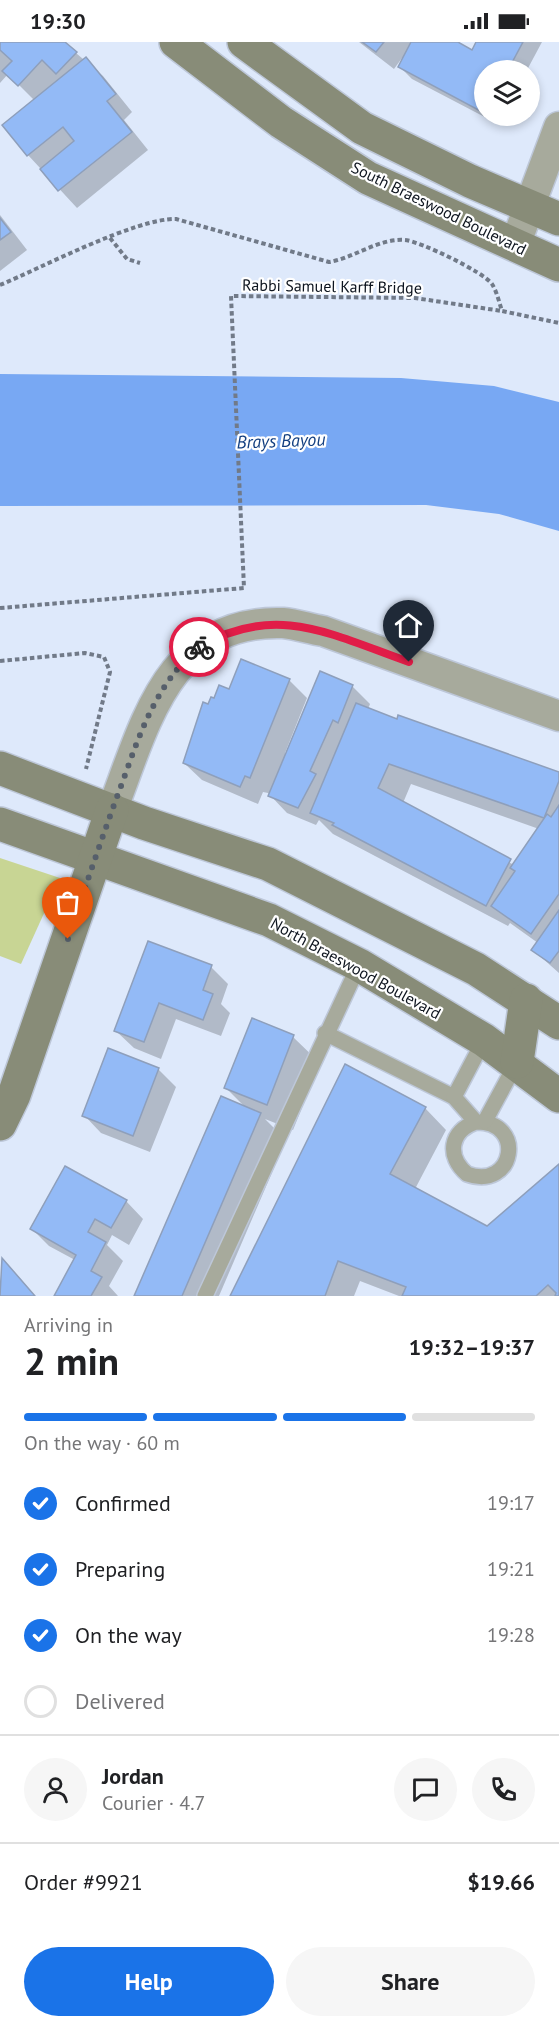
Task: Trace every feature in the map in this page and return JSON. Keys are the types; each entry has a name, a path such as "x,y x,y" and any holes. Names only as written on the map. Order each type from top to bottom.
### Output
{"main road":[{"name":"South Braeswood Boulevard","path":"176,42 281,122 368,178 559,265"},
{"path":"244,42 362,128 417,157 559,219"},
{"path":"0,768 268,864 476,969 559,1023"},
{"path":"0,1124 14,1095 112,810"},
{"name":"North Braeswood Boulevard","path":"0,824 269,920 358,965 484,1040 517,1062 559,1096"},
{"path":"517,1062 526,1000"}],"street":[{"path":"515,245 559,127"},
{"path":"112,810 142,725 161,690 184,660 199,647 228,631 249,626 284,623 323,631 559,716"}],"lane":[{"path":"205,1296 358,965"},
{"path":"325,1033 454,1097 481,1121 517,1062"},
{"path":"454,1097 484,1040"}],"path":[{"path":"0,285 110,237 164,219 176,219 319,261 341,260 363,250 405,240 476,270 486,277 492,284 502,310"},
{"path":"110,237 127,259 140,263"},
{"path":"450,259 454,252"},
{"name":"Rabbi Samuel Karff Bridge","path":"0,608 244,588 231,296 415,298 502,310 559,323"},
{"path":"0,661 85,652 104,657 110,672 85,773"}],"green space":[{"path":"0,858 60,878 21,964 0,956"}],"water":[{"name":"Brays Bayou","path":"0,374 401,378 494,386 559,402 559,531 499,514 426,505 0,506"}],"building":[{"path":"0,42 65,42 77,52 56,74 42,60 18,86 2,71 12,61 0,50"},
{"path":"362,42 384,42 376,52"},
{"path":"411,42 458,42 472,50 476,42 523,42 513,60 474,60 474,108 398,67"},
{"path":"86,57 116,94 107,101 132,132 58,191 40,169 74,141 63,127 27,156 2,125"},
{"path":"0,218 11,232 0,240"},
{"path":"241,659 290,679 250,778 245,776 240,787 183,763 203,702 208,704 211,697 214,698 219,685 229,689"},
{"path":"320,671 353,685 338,723 333,720 310,771 316,774 298,808 268,796"},
{"path":"356,703 397,719 398,715 559,772 559,781 544,818 389,764 378,788 511,859 486,906 332,825 334,823 310,813"},
{"path":"559,805 559,894 531,934 491,906 515,871 510,868 547,814 551,817"},
{"path":"559,910 559,951 550,963 531,950"},
{"path":"148,941 212,965 203,990 213,994 203,1020 159,1003 144,1042 114,1031"},
{"path":"252,1018 294,1035 267,1105 224,1088"},
{"path":"108,1048 159,1068 133,1136 82,1116"},
{"path":"345,1064 426,1107 390,1174 487,1226 559,1164 559,1296 555,1296 556,1293 548,1285 536,1296 402,1296 406,1287 338,1261 325,1296 230,1296"},
{"path":"221,1096 261,1113 182,1296 134,1296"},
{"path":"65,1166 127,1200 111,1228 95,1219 88,1232 106,1242 91,1271 102,1277 91,1296 54,1296 76,1255 30,1229"},
{"path":"2,1258 35,1296 0,1296"}],"way so far":[{"path":"68,939 142,725 161,690 184,660 199,647"}],"route":[{"path":"199,647 228,631 259,624 284,623 323,631 409,662"}]}
